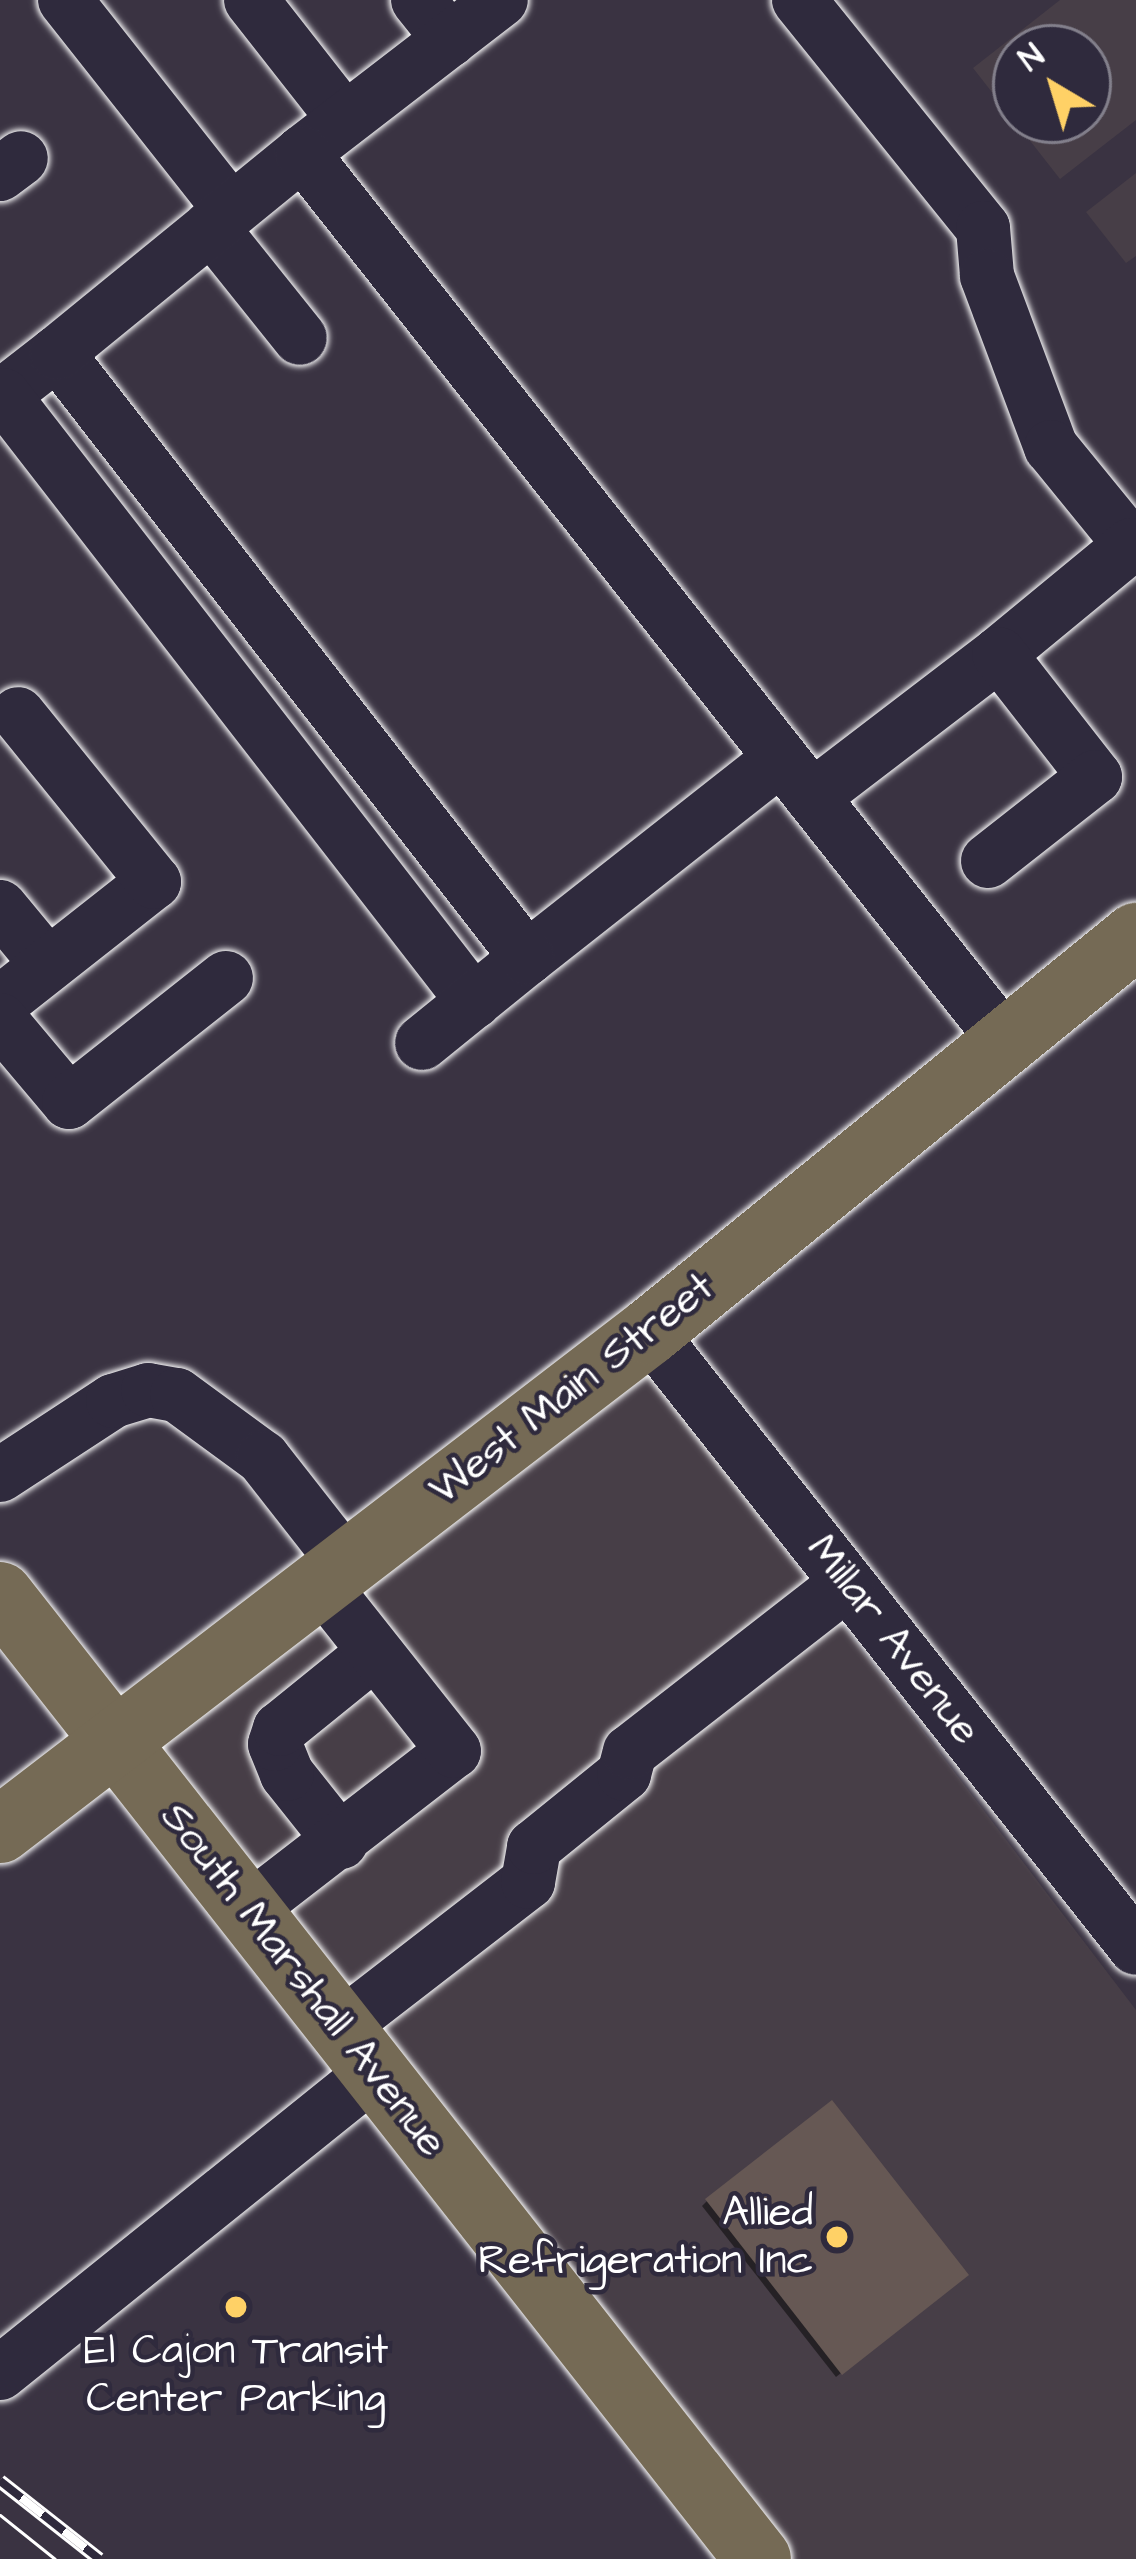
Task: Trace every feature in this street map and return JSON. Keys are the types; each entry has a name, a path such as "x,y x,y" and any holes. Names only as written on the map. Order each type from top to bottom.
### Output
{"main road":[{"name":"West Main Street","path":"0,1830 649,1332 1136,936"},
{"name":"South Marshall Avenue","path":"0,1595 758,2559"}],"street":[{"path":"65,0 300,338"},
{"path":"251,0 345,120"},
{"path":"474,1002 3,395 345,120 434,20 501,0"},
{"path":"422,1043 527,958 796,777 999,654 1131,545 1051,447 987,276 983,228 802,1"},
{"path":"302,153 1006,1042"},
{"path":"57,353 527,958"},
{"path":"988,861 1095,777 999,654"},
{"path":"0,1003 154,882 18,714"},
{"path":"0,908 48,965"},
{"path":"0,1020 68,1102 226,978"},
{"name":"Millar Avenue","path":"649,1332 1136,1948"},
{"path":"0,1475 113,1401 148,1390 177,1395 263,1458 375,1652 454,1751 248,1910"},
{"path":"0,2373 357,2050 528,1882 534,1847 624,1774 630,1752 847,1582"},
{"path":"341,1842 286,1774 275,1744 280,1729 375,1652"}],"shaded area":[{"path":"1060,0 1136,0 1136,120 1112,139 1112,24 1029,24"},
{"path":"992,53 992,92 973,68"},
{"path":"1033,144 1105,144 1060,179"},
{"path":"1136,173 1136,256 1126,263 1086,212"},
{"path":"640,1360 1136,2010 1136,2559 719,2559 112,1782"}],"building":[{"name":"Allied Refrigeration Inc","path":"832,2100 969,2275 842,2375 705,2199"}],"tram line":[{"path":"0,2515 55,2559"}],"railway":[{"path":"0,2481 99,2559"}],"place":[{"name":"Allied Refrigeration Inc","path":"837,2237"},
{"name":"El Cajon Transit Center Parking","path":"236,2307"}]}
